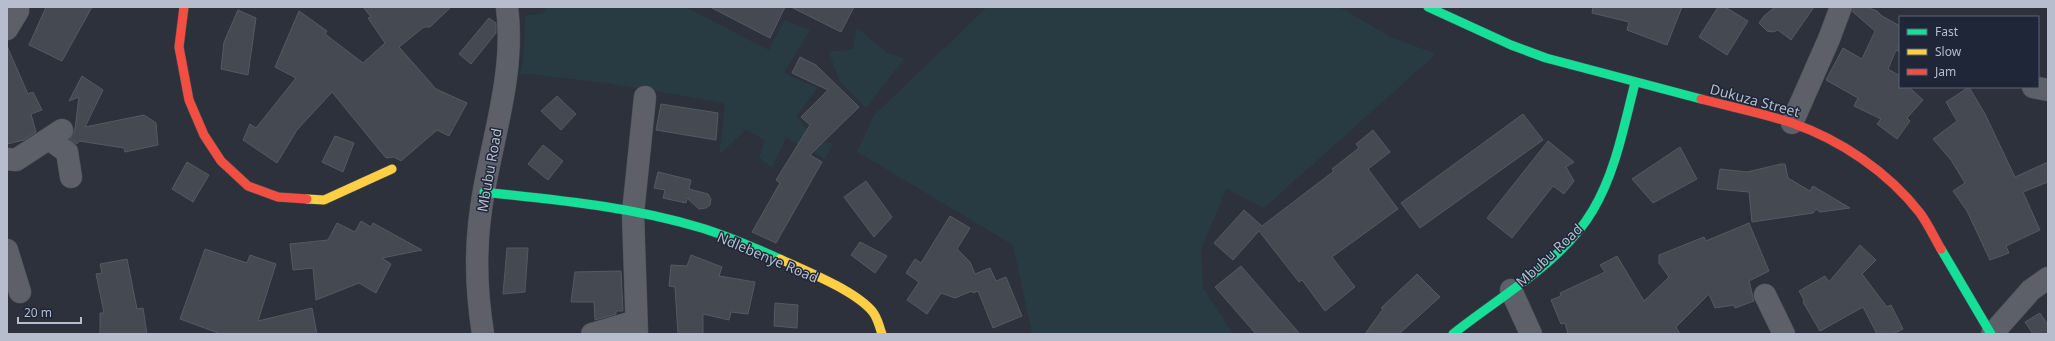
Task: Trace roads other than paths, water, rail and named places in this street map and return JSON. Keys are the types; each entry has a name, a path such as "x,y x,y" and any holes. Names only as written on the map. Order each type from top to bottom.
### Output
{"street":[{"path":"7,30 18,11 18,7"},
{"path":"184,7 179,47 189,100 204,135 221,161 248,186 278,197 324,200 392,168"},
{"name":"Mbubu Road","path":"483,334 478,303 476,261 484,192 505,82 509,50 507,7"},
{"path":"1792,123 1829,39 1841,7"},
{"name":"Dukuza Street","path":"1435,8 1511,45 1539,56 1635,83 1792,123 1832,140 1865,161 1895,186 1920,213 1991,334"},
{"name":"Mbubu Road","path":"1453,334 1542,266 1578,232 1593,209 1608,176 1635,83"},
{"path":"2038,88 2048,90"},
{"path":"592,334 637,328 633,213 645,97"},
{"path":"10,162 56,135 67,152 71,177"},
{"name":"Ndlebenye Road","path":"484,192 584,203 682,222 789,263 857,299 876,316 882,334"},
{"path":"7,250 20,292"},
{"path":"1991,334 2030,290 2048,278"},
{"path":"1511,290 1531,334"},
{"path":"1765,296 1784,334"}]}
